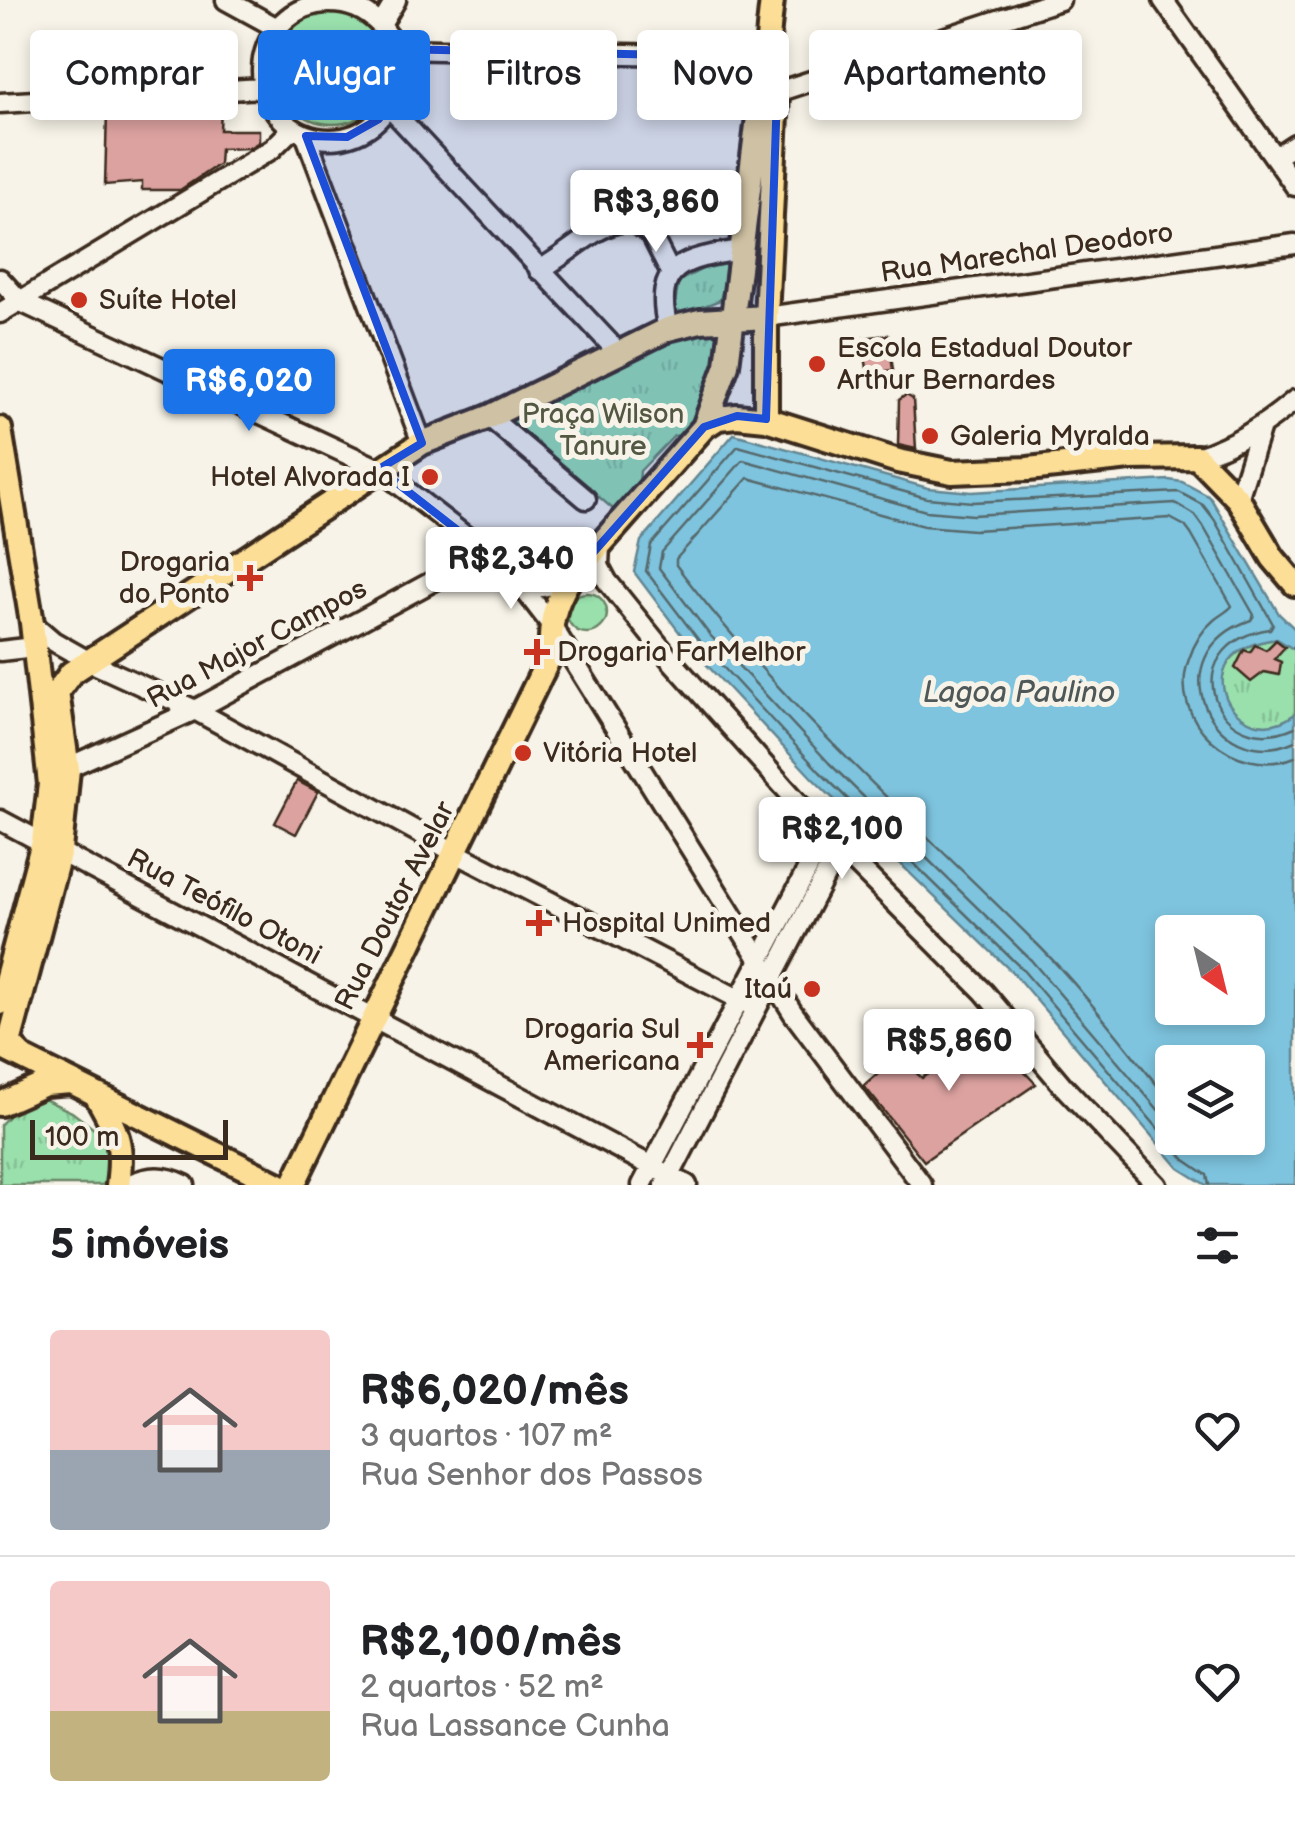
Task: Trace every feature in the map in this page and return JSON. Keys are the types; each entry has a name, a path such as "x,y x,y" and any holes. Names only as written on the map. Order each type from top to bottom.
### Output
{"main road":[{"path":"769,30 772,0"},
{"path":"704,427 727,364 758,120"},
{"path":"766,420 770,120"},
{"path":"279,1185 7,1046 52,846 58,772 57,692 71,673 379,468 422,444 489,417 668,329 732,317 766,317"},
{"path":"549,622 568,580 704,427 718,418 737,416 766,420 898,461 952,472 1130,458 1198,458 1238,499 1273,558 1295,584"},
{"path":"0,428 58,772"},
{"name":"Rua Doutor Avelar","path":"293,1185 551,654 549,622"},
{"path":"0,1003 52,846"},
{"path":"0,1104 44,1084 74,1082"},
{"path":"96,1094 114,1126 123,1153 118,1185"}],"street":[{"path":"226,0 278,28 303,9 334,1 368,14 384,30"},
{"path":"381,25 396,0"},
{"path":"789,85 1060,0"},
{"path":"1163,0 1295,186"},
{"path":"430,50 637,54"},
{"path":"0,103 258,88"},
{"path":"286,120 299,132 422,444"},
{"path":"0,313 299,132 326,140 347,138 375,120"},
{"path":"401,120 617,352"},
{"path":"1275,158 1295,144"},
{"path":"539,270 577,248 602,227 631,220 652,234 671,274"},
{"name":"Rua Marechal Deodoro","path":"766,317 1295,244"},
{"path":"668,329 660,300 671,274 698,257 740,250"},
{"path":"0,279 21,302 379,468 528,585 542,588 568,580"},
{"path":"1198,458 1260,430 1295,400"},
{"path":"489,417 586,500"},
{"path":"1238,499 1260,430"},
{"path":"600,545 600,566 607,581 668,658 833,840 984,992 1062,1086 1157,1185"},
{"name":"Rua Major Campos","path":"58,772 195,710 487,552"},
{"path":"512,574 549,622 793,1013 922,1185"},
{"path":"32,623 53,641 90,662 195,710 456,853 748,1005"},
{"path":"0,651 35,647"},
{"name":"Rua Teófilo Otoni","path":"0,820 651,1166 667,1180 687,1185"},
{"path":"667,1180 748,1005 761,960 833,840"},
{"path":"642,1185 748,1005 772,978 833,840"},
{"path":"128,1185 142,1178 169,1176 185,1185"}],"highlighted area":[{"path":"395,49 767,57 777,94 766,419 737,416 704,427 569,580 528,585 379,469 422,443 306,136 347,137 379,119 394,95"}],"green space":[{"path":"333,12 354,17 372,29 293,30 312,17"},
{"path":"314,120 352,120 344,123"},
{"path":"730,263 720,300 672,319 679,281 703,269"},
{"name":"Praça Wilson Tanure","path":"725,327 718,370 695,421 687,434 674,436 640,471 639,483 614,510 506,416 640,352"},
{"path":"587,593 601,599 607,613 601,627 587,633 573,627 567,613 573,599"},
{"path":"1277,639 1295,650 1295,714 1273,724 1253,723 1237,713 1226,698 1223,680 1229,662 1246,648"},
{"path":"44,1099 72,1112 107,1139 114,1165 104,1185 0,1185 0,1125 20,1104"}],"water":[{"name":"Lagoa Paulino","path":"734,434 928,488 972,492 1169,480 1182,482 1210,497 1279,614 1295,629 1295,650 1277,639 1246,647 1229,662 1223,679 1226,698 1237,713 1253,723 1273,724 1295,714 1295,1185 1206,1185 1179,1168 1168,1155 1265,1155 1265,1045 1155,1045 1155,1140 1015,975 813,779 692,649 634,572 641,541"}],"building":[{"path":"107,120 220,120 220,130 259,130 259,142 249,148 220,149 219,164 180,190 142,190 142,182 105,185"},
{"path":"888,335 893,370 868,374 862,338"},
{"path":"906,395 913,399 916,449 898,445 899,400"},
{"path":"1276,640 1285,647 1274,659 1281,662 1279,675 1264,672 1251,682 1235,668 1244,650 1250,652 1255,645 1266,650"},
{"path":"297,781 318,792 296,834 275,823"},
{"path":"987,1033 1036,1084 924,1161 864,1086 894,1060 902,1060 922,1078"}],"place":[{"name":"Suíte Hotel","path":"79,300"},
{"name":"Escola Estadual Doutor Arthur Bernardes","path":"817,364"},
{"name":"Galeria Myralda","path":"930,436"},
{"name":"Hotel Alvorada I","path":"430,477"},
{"name":"Drogaria do Ponto","path":"250,578"},
{"name":"Drogaria FarMelhor","path":"537,652"},
{"name":"Vitória Hotel","path":"523,753"},
{"name":"Hospital Unimed","path":"539,923"},
{"name":"Itaú","path":"812,989"},
{"name":"Drogaria Sul Americana","path":"700,1045"}]}
